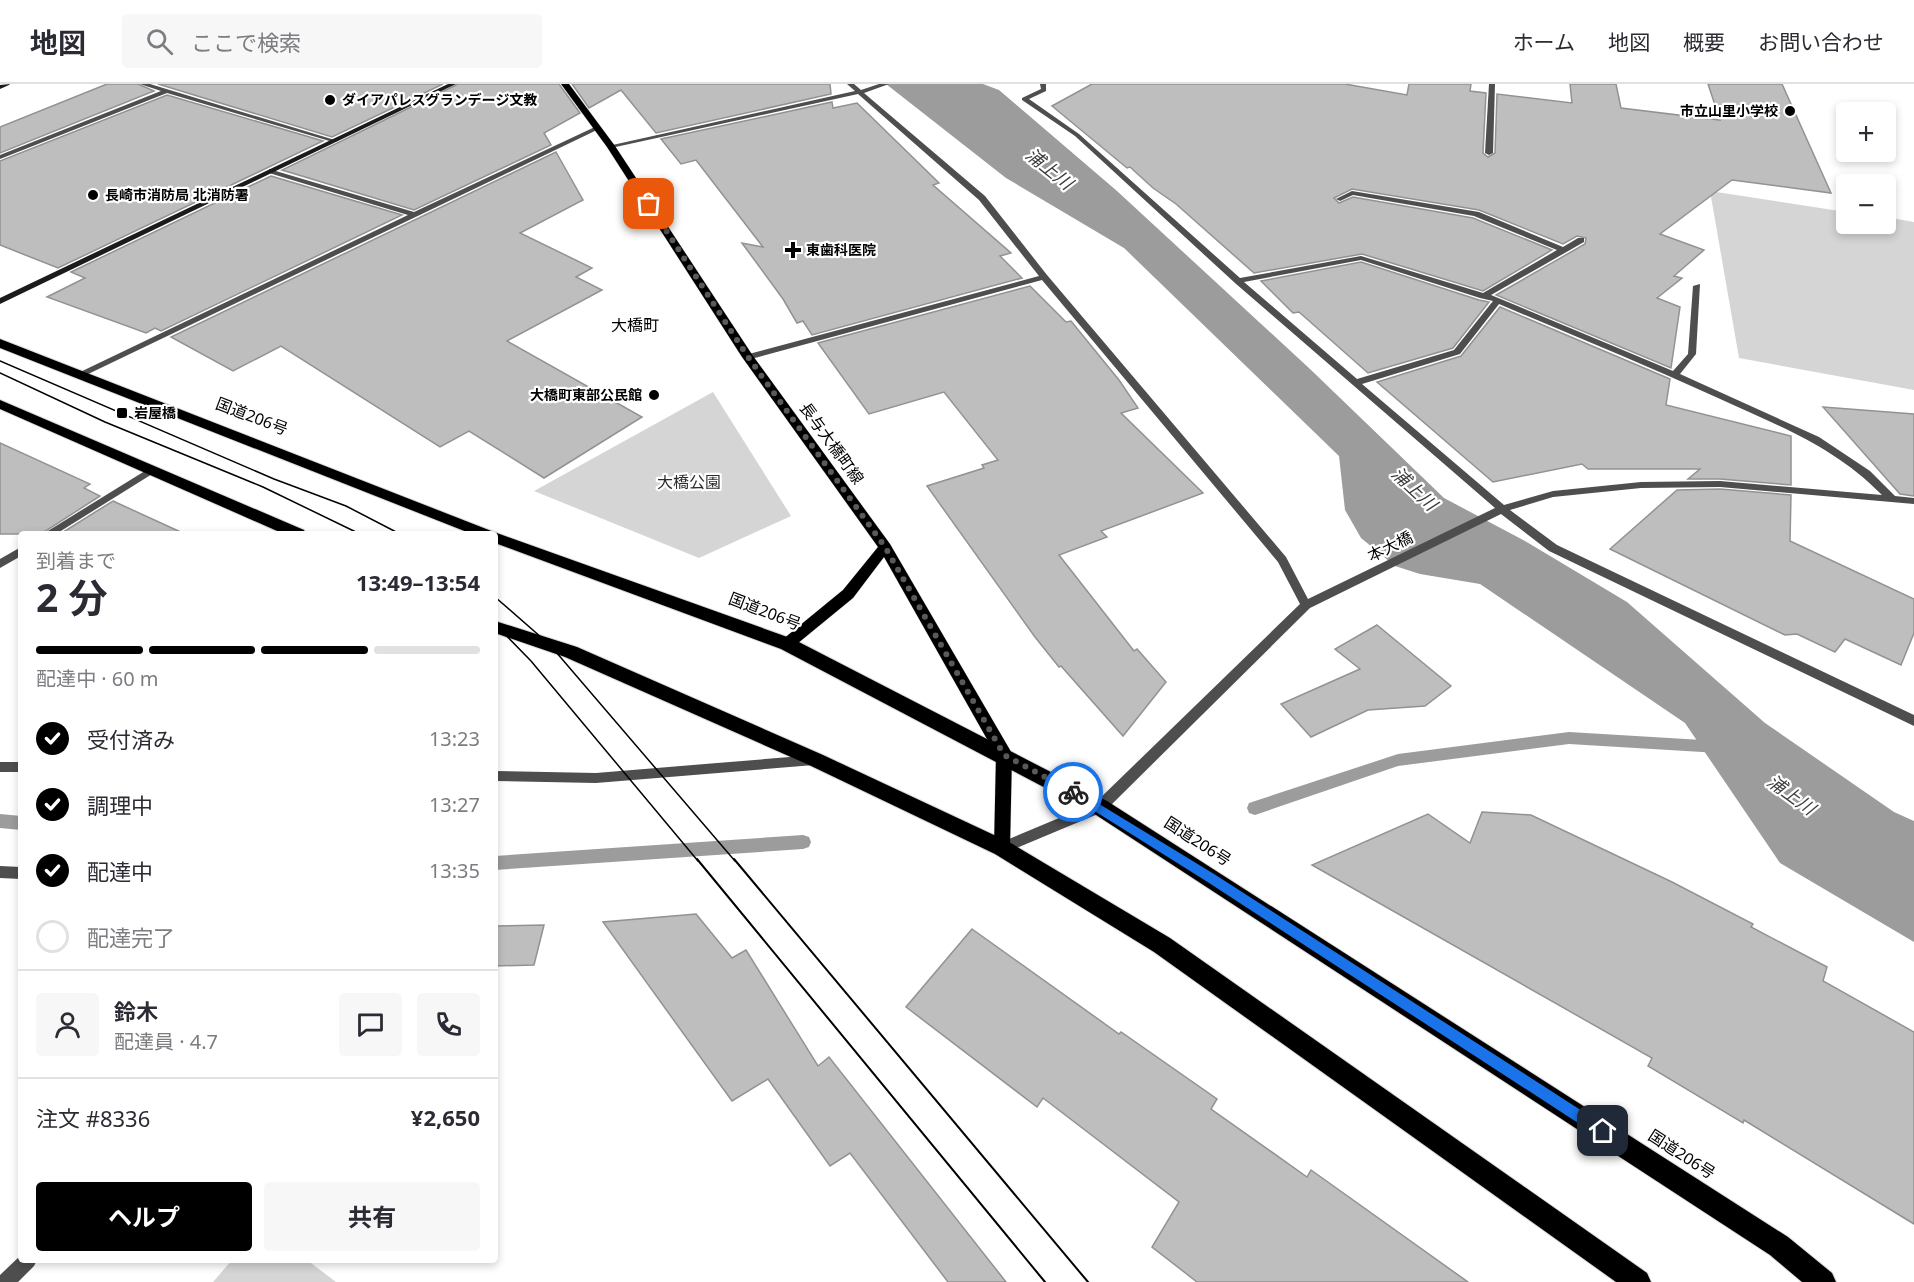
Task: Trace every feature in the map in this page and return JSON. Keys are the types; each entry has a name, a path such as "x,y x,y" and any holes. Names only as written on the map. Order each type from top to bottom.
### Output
{"highway":[{"name":"国道206号","path":"0,343 479,531"},
{"path":"0,404 291,531"},
{"name":"国道206号","path":"498,538 787,644 1100,807 1779,1246 1823,1282"},
{"path":"498,628 571,652 816,760 1002,848 1172,952 1638,1282"}],"main road":[{"name":"長与大橋町線","path":"565,84 611,146 748,357 885,547 1004,755"},
{"path":"787,644 848,594 885,547"},
{"path":"1002,848 1004,755"}],"street":[{"path":"0,87 7,84"},
{"path":"143,84 335,141"},
{"path":"0,301 453,84"},
{"path":"850,84 982,198 1044,277 1282,560 1306,605"},
{"path":"611,146 860,92 886,84"},
{"path":"1043,84 1044,90 1024,99 1077,135 1355,383 1502,509 1553,548 1914,721"},
{"path":"1489,153 1492,84"},
{"path":"0,157 167,91"},
{"path":"81,374 597,128"},
{"path":"272,171 414,215"},
{"path":"1340,199 1352,194 1476,213 1563,250"},
{"path":"1483,296 1581,240"},
{"path":"1238,281 1361,258 1498,300 1675,375 1816,439 1866,473 1892,499"},
{"path":"748,357 1044,277"},
{"path":"1675,375 1692,354 1697,286"},
{"path":"1355,383 1457,352 1498,300"},
{"path":"53,531 153,469"},
{"name":"本大橋","path":"1100,807 1306,605 1502,509 1553,494 1641,485 1720,484 1914,501"},
{"path":"0,564 18,553"},
{"path":"498,776 596,778 816,760"},
{"path":"0,767 18,767"},
{"path":"1002,848 1100,807"},
{"path":"0,872 18,873"},
{"path":"5,1282 25,1263"}],"green space":[{"path":"1710,191 1836,210 1836,234 1896,234 1896,219 1914,222 1914,390 1739,358"},
{"name":"大橋公園","path":"713,392 791,516 699,558 534,491"},
{"path":"229,1263 311,1263 336,1282 213,1282"}],"water":[{"name":"浦上川","path":"886,84 983,84 999,90 1117,191 1310,369 1444,498 1525,541 1627,602 1765,723 1894,812 1914,821 1914,942 1780,863 1685,723 1480,584 1420,574 1395,566 1361,538 1345,510 1339,456 1124,248 1006,178"}],"building":[{"path":"107,84 138,84 154,91 0,153 0,127"},
{"path":"158,84 443,84 332,137"},
{"path":"458,84 559,84 580,113 544,133 551,145 414,210 282,170"},
{"path":"572,84 830,84 831,94 656,133 621,90 589,108"},
{"path":"1092,84 1345,84 1407,95 1409,84 1471,84 1470,91 1486,93 1483,153 1488,157 1495,153 1497,94 1572,103 1570,84 1616,84 1621,108 1720,120 1708,84 1782,84 1831,193 1732,180 1660,234 1704,250 1674,276 1682,278 1657,298 1680,307 1671,368 1496,295 1585,244 1586,238 1577,236 1563,244 1479,210 1352,189 1334,198 1339,203 1353,197 1473,218 1552,250 1483,291 1362,254 1254,273 1176,204 1153,188 1130,167 1127,168 1052,106"},
{"path":"167,95 323,141 58,268 0,245 0,161"},
{"path":"832,102 833,108 857,103 939,183 933,185 1011,253 1000,256 1022,278 812,335 803,321 797,323 783,299 742,243 763,247 696,160 681,164 661,139"},
{"path":"556,152 583,200 520,233 592,268 576,277 602,290 507,341 642,417 544,478 469,431 440,447 281,346 233,371 171,337"},
{"path":"271,176 402,215 161,331 155,328 146,333 47,297 85,278 71,272"},
{"path":"1361,262 1489,302 1453,348 1368,373 1299,312 1293,313 1261,281"},
{"path":"1030,286 1066,322 1071,321 1119,380 1138,408 1121,413 1203,493 1101,531 1107,537 1059,555 1134,651 1137,649 1166,682 1123,736 1061,666 1059,667 1035,637 927,486 984,468 982,465 998,460 944,392 869,414 818,343"},
{"path":"1500,307 1670,379 1666,405 1791,436 1791,485 1720,479 1688,479 1700,469 1588,469 1582,464 1493,482 1377,382 1461,356"},
{"path":"1823,407 1914,414 1914,496 1900,494"},
{"path":"0,443 90,484 84,488 100,496 46,531 18,531 18,534 0,534"},
{"path":"1720,489 1791,495 1790,541 1914,599 1914,633 1901,665 1845,639 1835,652 1797,634 1785,635 1610,549 1677,490"},
{"path":"113,501 178,531 65,531"},
{"path":"1377,625 1451,686 1425,706 1368,710 1311,737 1281,704 1360,669 1335,649"},
{"path":"1482,812 1531,815 1672,882 1753,924 1751,927 1827,967 1823,981 1914,1032 1914,1224 1744,1120 1743,1123 1648,1066 1652,1058 1312,865 1428,814 1470,843"},
{"path":"696,914 732,958 746,950 818,1066 829,1057 1006,1282 948,1282 850,1153 830,1166 768,1079 732,1101 603,922"},
{"path":"544,925 534,965 498,966 498,926"},
{"path":"972,929 1119,1034 1121,1032 1217,1099 1211,1109 1307,1177 1311,1170 1468,1282 1197,1282 1152,1247 1179,1202 1043,1098 1037,1107 906,1007"}],"waterway":[{"path":"1255,808 1398,760 1569,738 1719,747"},
{"path":"0,821 18,823"},
{"path":"498,863 803,842"}],"tram line":[{"path":"0,361 274,479 346,506 394,531"},
{"path":"0,373 105,422 263,487 354,531"},
{"path":"498,600 550,645 735,861"},
{"path":"498,627 531,661 698,861"},
{"path":"697,859 1045,1282"},
{"path":"734,859 1088,1282"}],"way so far":[{"path":"649,204 748,357 885,547 1004,755 1073,792"}],"place":[{"name":"ダイアパレスグランデージ文教","path":"330,100"},
{"name":"市立山里小学校","path":"1790,111"},
{"name":"長崎市消防局 北消防署","path":"93,195"},
{"name":"東歯科医院","path":"793,250"},
{"name":"大橋町東部公民館","path":"654,395"},
{"name":"岩屋橋","path":"122,413"}],"district":[{"name":"大橋町","path":"635,325"}],"route":[{"path":"1073,792 1210,877 1603,1131"}]}
